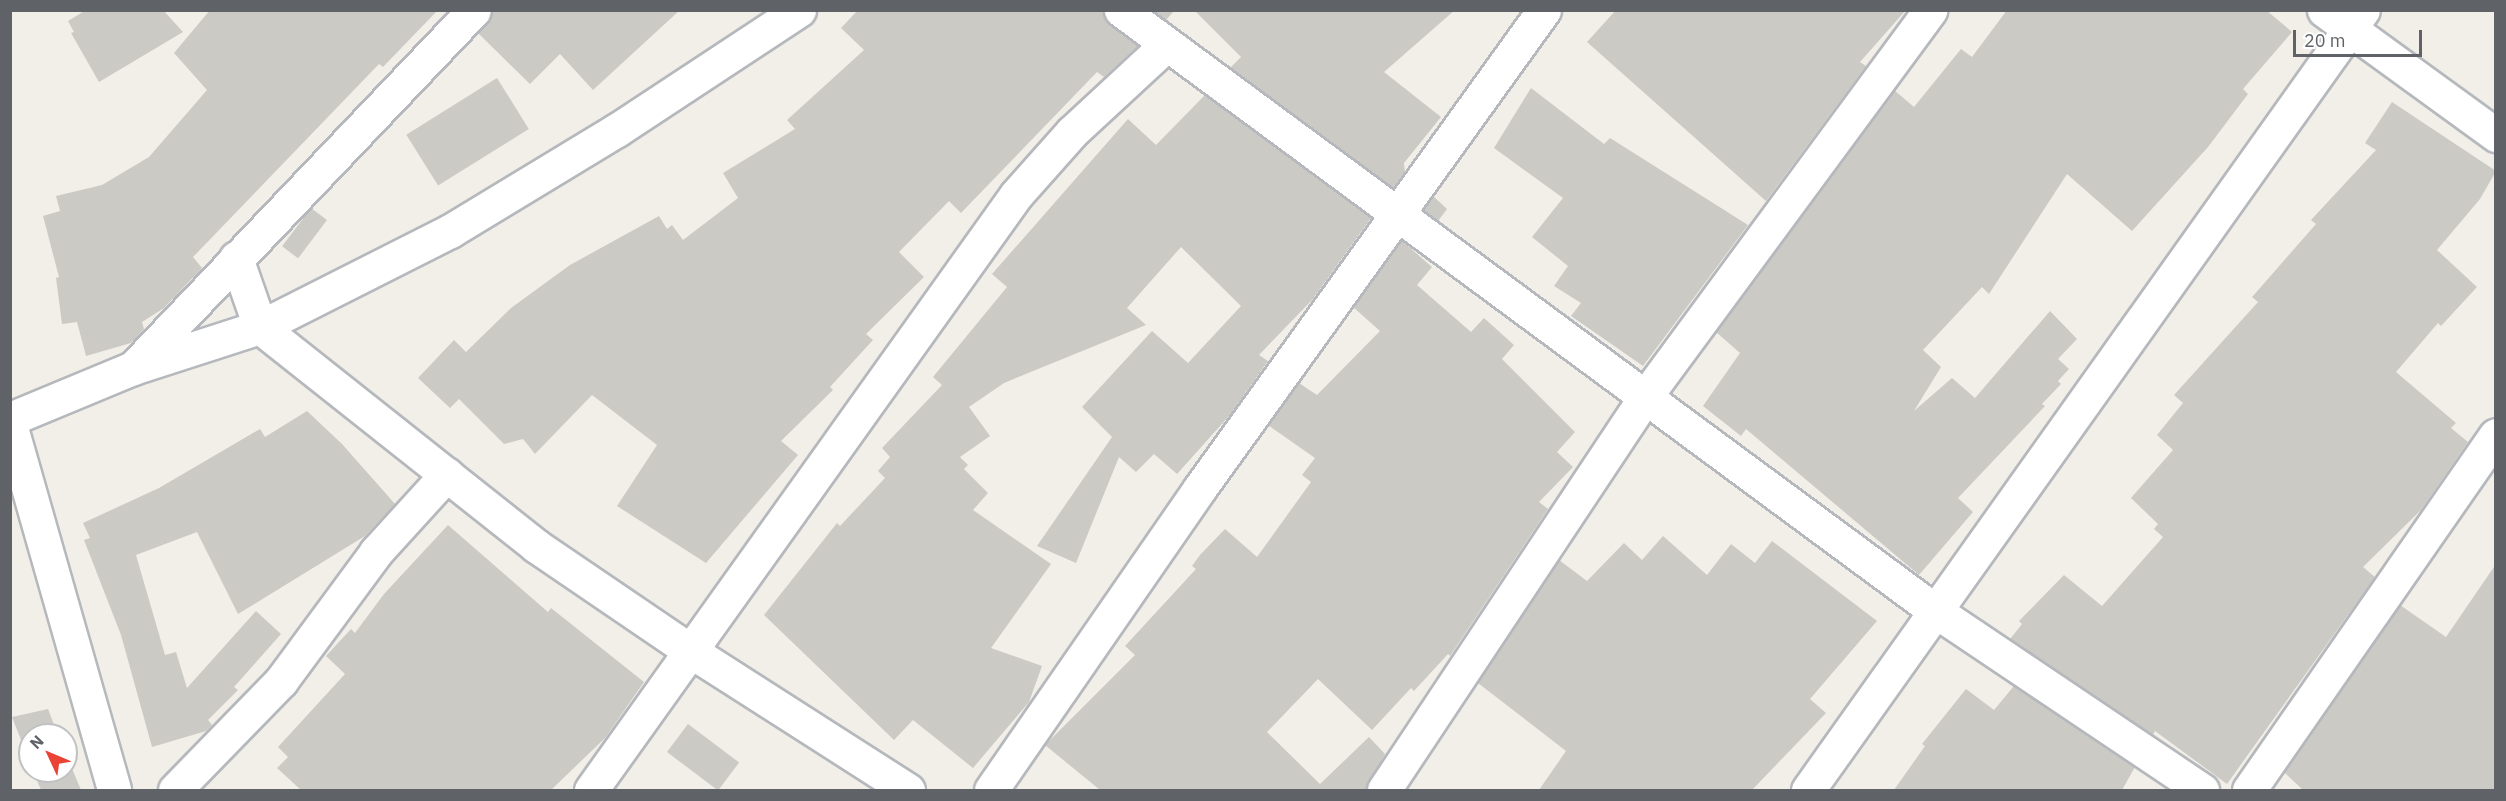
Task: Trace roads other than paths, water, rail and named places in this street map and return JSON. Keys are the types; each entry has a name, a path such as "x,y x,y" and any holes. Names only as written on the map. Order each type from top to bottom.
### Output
{"street":[{"path":"133,368 474,10"},
{"path":"10,419 133,368 260,327 450,231 617,130 799,10"},
{"path":"1121,10 1934,610 2202,790"},
{"path":"991,790 1083,654 1544,10"},
{"path":"1384,790 1645,397 1930,10"},
{"path":"1808,790 2345,17 2496,135"},
{"path":"591,790 689,650 916,339 1016,195 1072,132 1167,44"},
{"path":"236,258 260,327 536,546 689,650 908,790"},
{"path":"10,424 114,790"},
{"path":"2249,790 2496,435"},
{"path":"175,790 280,681 376,552 447,474"}]}
